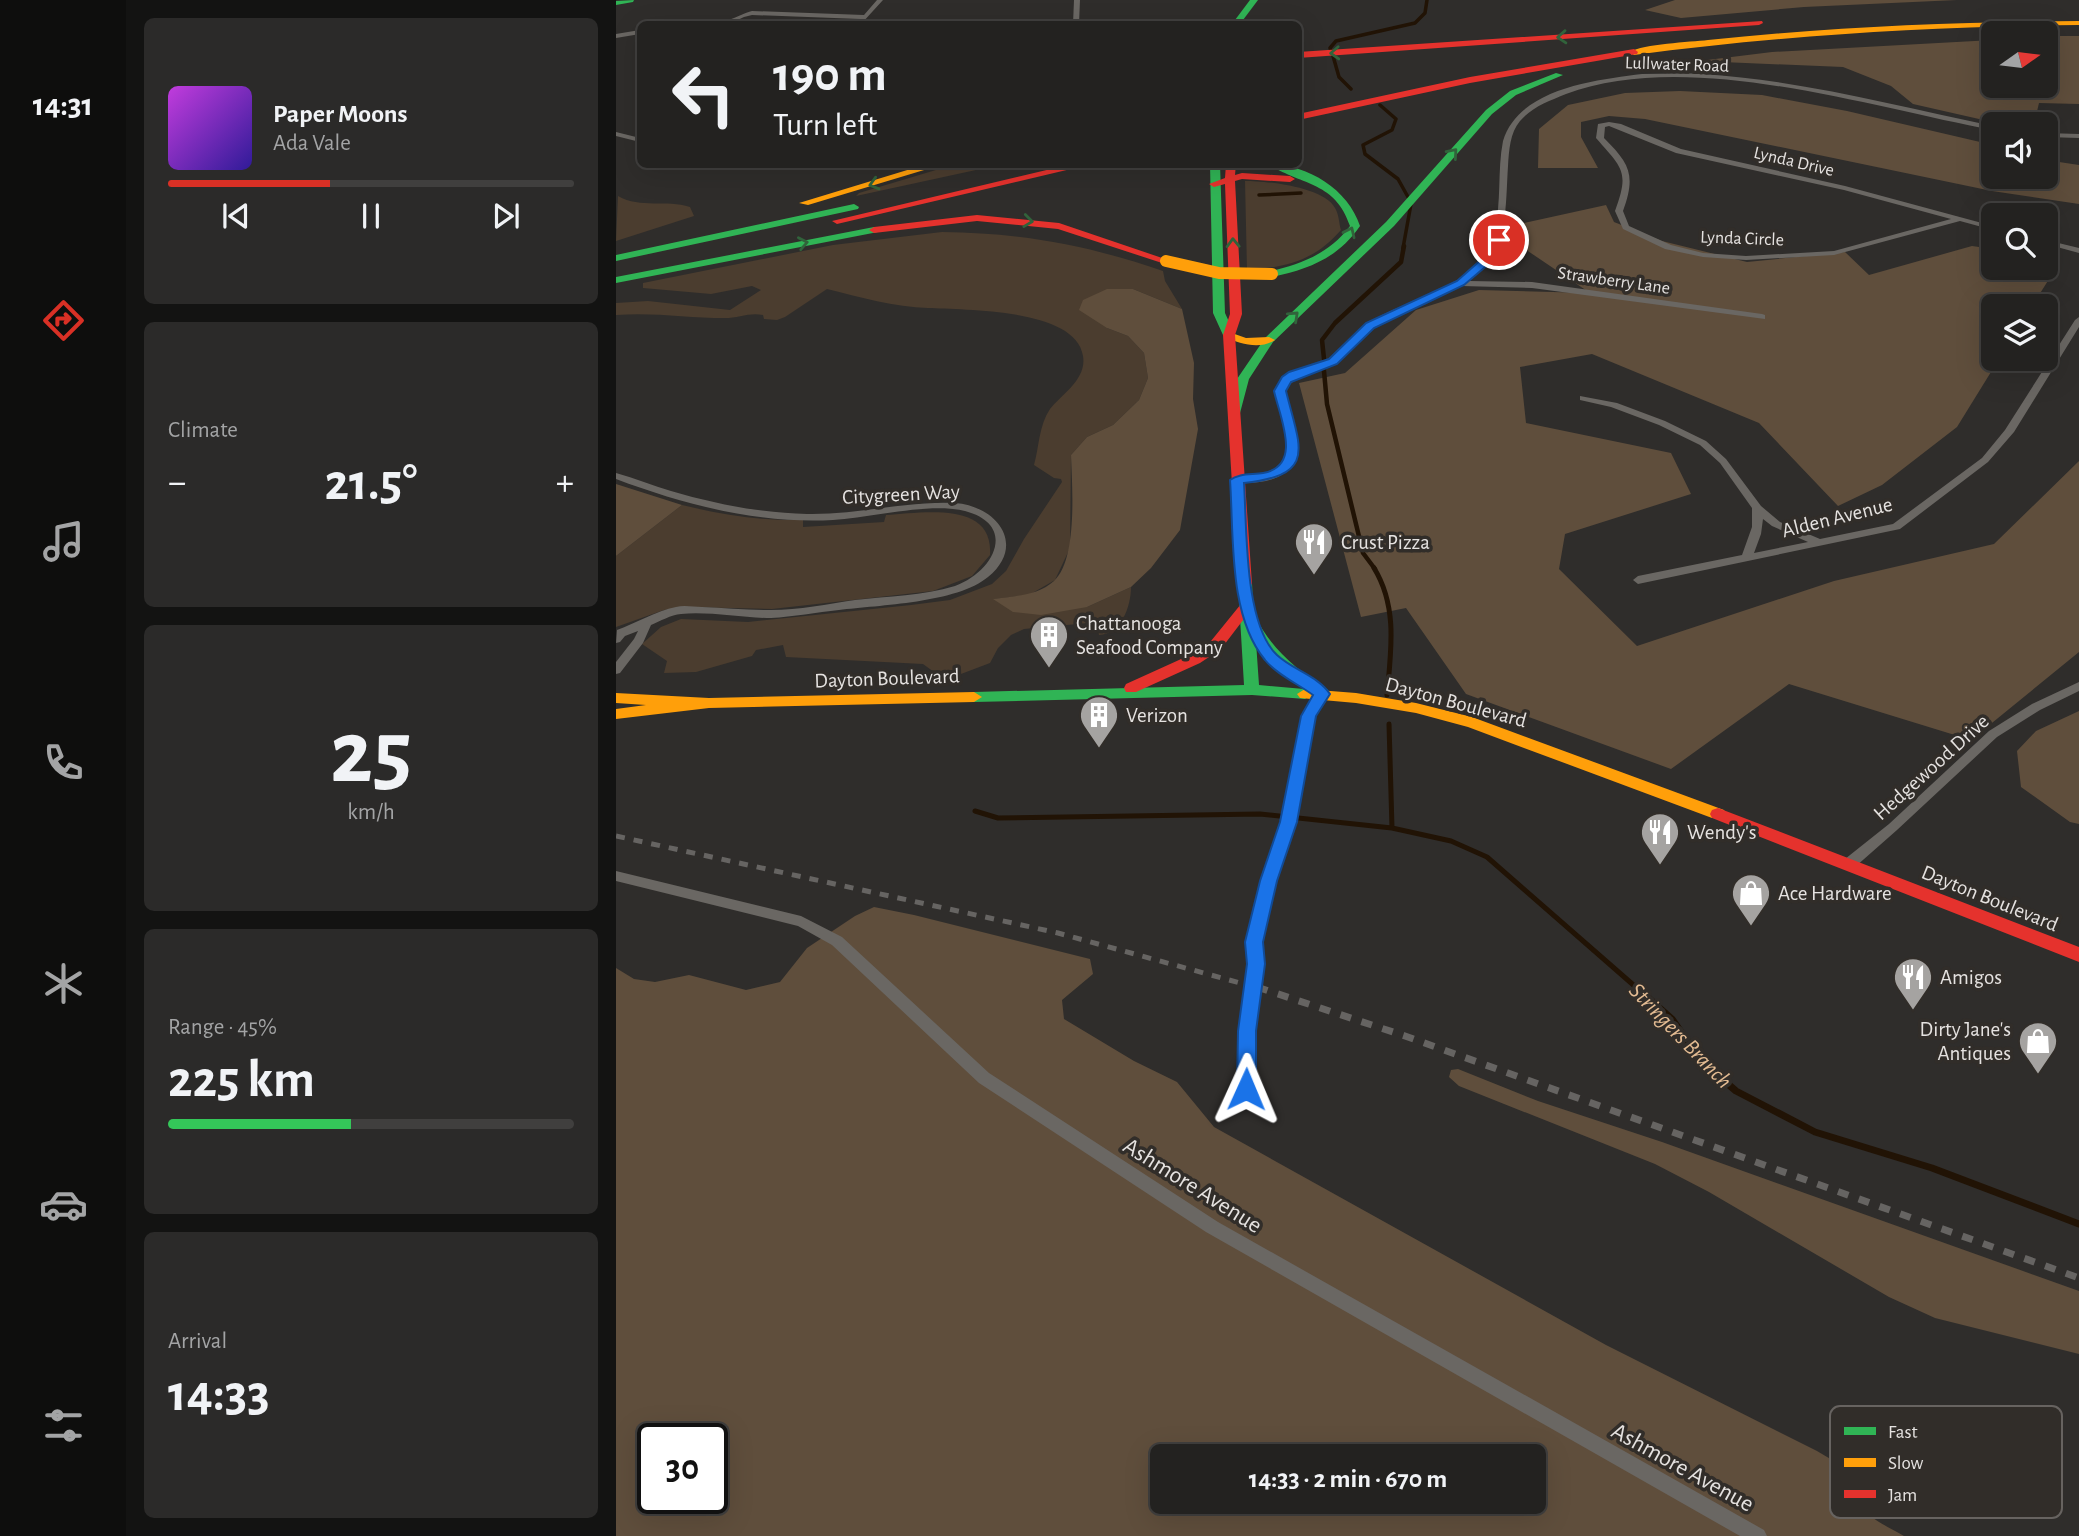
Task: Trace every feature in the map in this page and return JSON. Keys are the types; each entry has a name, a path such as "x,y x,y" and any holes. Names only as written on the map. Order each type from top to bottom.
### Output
{"main road":[{"path":"616,3 630,0"},
{"path":"1238,21 1254,0"},
{"path":"1302,104 1536,56 1776,24 1927,14 2079,11"},
{"path":"1302,55 1745,23 1776,24"},
{"path":"1302,116 1489,76 1689,44 1860,29 2079,23"},
{"path":"1234,413 1243,379 1269,340 1390,224 1502,100 1527,86 1572,71 1671,51 1689,44"},
{"path":"616,256 925,168"},
{"path":"616,256 1020,168"},
{"path":"616,271 1069,168"},
{"path":"1215,168 1219,313 1229,335 1252,690"},
{"path":"616,280 887,227 977,218 1059,226 1091,234 1166,261 1226,275 1272,274 1323,259 1342,246 1355,226 1351,207 1338,194 1282,168"},
{"path":"1229,335 1236,314 1230,171"},
{"path":"1214,184 1230,171 1318,184"},
{"path":"1229,335 1244,342 1269,340"},
{"path":"1122,692 1195,659 1216,645 1246,607"},
{"path":"1246,607 1262,645 1272,659 1322,694"},
{"name":"Dayton Boulevard","path":"616,698 709,703 1252,690 1322,694 1416,708 1495,731 1850,863 1956,908 2079,955"},
{"path":"616,713 709,703"}],"street":[{"path":"862,21 880,0"},
{"path":"1076,21 1077,0"},
{"path":"731,21 752,13 865,17"},
{"path":"616,36 637,32"},
{"name":"Lullwater Road","path":"1237,480 1270,477 1289,463 1294,451 1280,391 1286,380 1293,374 1333,361 1370,325 1461,283 1487,260 1499,240 1506,139 1518,118 1553,95 1580,85 1639,75 1751,83 1823,92 1981,125"},
{"name":"Lynda Drive","path":"1600,138 1601,126 1618,126 1679,151 1845,188 1981,225"},
{"path":"616,134 637,139"},
{"path":"2058,135 2079,136"},
{"name":"Lynda Circle","path":"1600,138 1623,161 1629,187 1619,211 1626,227 1668,247 1703,255 1746,258 1834,253 1960,219"},
{"path":"2058,245 2079,251"},
{"name":"Strawberry Lane","path":"1461,283 1532,285 1762,317"},
{"name":"Alden Avenue","path":"1638,580 1896,527 1985,460 2009,432 2079,320"},
{"path":"1583,398 1626,410 1703,443 1723,461 1757,508 1776,524 1821,543"},
{"name":"Citygreen Way","path":"616,476 667,494 754,514 830,517 962,507 980,513 993,522 1001,541 998,558 984,575 962,587 937,594 773,614 678,610 621,633 616,639"},
{"path":"1746,558 1757,528 1757,508"},
{"path":"616,670 639,640 646,622"},
{"name":"Hedgewood Drive","path":"1850,863 1993,734 2036,707 2079,686"},
{"path":"1246,1089 1247,1031 1256,964 1254,942 1269,881 1288,822 1308,716 1322,694"},
{"name":"Ashmore Avenue","path":"616,876 801,921 837,941 984,1077 1212,1227 1758,1536"}],"shaded area":[{"path":"1675,0 1957,0 1804,7 1681,18 1645,10"},
{"path":"2058,36 2079,36 2079,104 2039,103 2037,112 1981,112 1981,119 1913,104 1891,86 1843,67 1699,61 1772,52 1981,41 1981,98 2058,98"},
{"path":"1680,91 1762,95 1847,111 1981,142 1981,189 1645,119 1609,116 1581,122 1581,137 1598,168 1538,168 1539,129 1568,105 1625,93"},
{"path":"2058,162 2079,165 2079,204 1982,189 2058,189"},
{"path":"943,168 985,168 856,196"},
{"path":"1245,181 1280,184 1319,195 1335,208 1341,230 1321,249 1299,260 1275,267 1247,270"},
{"path":"618,196 636,202 690,207 694,216 616,241"},
{"path":"1606,205 1614,222 1662,241 1747,262 1845,252 1869,275 1972,246 1981,247 1981,280 2048,280 2040,294 1981,294 1981,371 1992,371 1957,427 1882,485 1838,506 1759,423 1592,354 1520,367 1526,423 1671,453 1691,494 1565,534 1559,569 1637,646 1834,581 1994,544 2079,461 2079,652 1971,740 1789,684 1671,769 1466,694 1406,608 1361,617 1299,383 1345,373 1416,310 1479,290 1590,293 1519,245 1520,224"},
{"path":"942,232 1000,235 1054,242 1135,262 1163,271 1165,281 1182,309 1133,289 1107,328 1128,336 1144,353 1148,378 1139,400 1113,425 1087,437 1071,455 1070,548 1055,580 1029,595 994,599 1087,607 1131,587 1127,611 1119,625 1099,635 1097,626 1088,623 1024,629 1011,635 998,648 990,663 961,674 934,672 923,664 786,657 783,645 756,650 752,656 696,672 664,673 667,661 642,644 661,627 681,619 748,622 911,605 950,600 992,584 1006,571 1062,482 1034,465 1046,415 1077,379 1081,372 1083,356 1076,340 1061,329 1040,320 991,311 903,306 827,289 777,320 764,319 763,315 758,314 725,318 616,315 616,303 648,301 730,310 761,290 752,286 711,294 643,288 643,283 833,245"},
{"path":"1107,289 1133,289 1182,309 1194,363 1193,399 1198,429 1180,530 1151,568 1131,587 1087,607 1041,615 1013,612 993,599 1040,590 1054,581 1062,570 1072,521 1071,455 1087,437 1113,425 1139,400 1148,378 1144,353 1128,336 1107,328 1079,310 1083,300"},
{"path":"616,484 682,505 616,556"},
{"path":"682,505 742,517 803,520 803,527 884,522 886,515 936,512 953,514 980,525 988,537 990,555 972,576 933,591 772,609 684,607 664,610 616,627 616,556"},
{"path":"2079,711 2079,824 2070,822 2021,787 2017,751 2036,731"},
{"path":"874,907 1090,959 1093,974 1062,1000 1064,1019 1134,1061 1177,1082 1214,1127 1606,1345 1817,1451 1830,1459 1830,1518 1873,1518 1904,1536 616,1536 616,968 634,979 655,982 689,975 746,990 780,982 807,948 855,916"},
{"path":"1458,1069 1538,1101 1662,1142 2079,1291 2079,1354 1935,1318 1889,1297 1709,1192 1655,1164 1459,1086 1449,1077 1451,1070"}],"waterway":[{"path":"1331,51 1330,48 1336,41 1415,23 1425,13 1427,0"},
{"path":"1333,56 1339,77 1351,89"},
{"path":"1380,105 1396,119 1392,130 1363,145 1365,154 1398,179 1408,197"},
{"path":"1259,195 1301,193"},
{"path":"1403,248 1411,204"},
{"path":"1324,359 1322,340 1335,323 1401,262 1404,246"},
{"path":"1324,371 1327,404 1363,553 1375,569"},
{"path":"1374,568 1382,583 1390,614 1391,646 1387,695"},
{"path":"1389,724 1392,828"},
{"path":"975,811 998,818 1260,814 1392,828"},
{"name":"Stringers Branch","path":"1392,828 1451,841 1487,857 1638,989"},
{"name":"Stringers Branch","path":"1636,987 1672,1019 1701,1061 1736,1091 1815,1132 1932,1168 2079,1224"}],"railway":[{"path":"616,836 1058,933 1262,989"},
{"path":"1257,987 1405,1036 2079,1278"}],"traffic: fast":[{"path":"616,3 630,0"},
{"path":"1238,21 1254,0"},
{"path":"1234,413 1243,379 1269,340 1390,224 1489,112 1513,93 1559,75"},
{"path":"1215,168 1219,313 1229,335"},
{"path":"1272,274 1319,259 1339,246 1355,226 1351,213 1334,193 1311,179 1283,168"},
{"path":"616,258 854,207"},
{"path":"616,280 874,230"},
{"path":"1245,584 1252,690"},
{"path":"1251,620 1272,654 1299,678 1322,693"},
{"path":"974,697 1252,690 1305,694"}],"traffic: slow":[{"path":"1634,52 1856,30 2079,23"},
{"path":"804,203 925,168"},
{"path":"1166,261 1219,273 1272,274"},
{"path":"1229,335 1244,342 1269,340"},
{"path":"1305,694 1356,698 1416,708 1472,723 1718,814"},
{"path":"616,698 709,703 974,697"},
{"path":"616,714 709,703"}],"traffic: jam":[{"path":"1302,55 1759,23"},
{"path":"1302,116 1470,80 1634,52"},
{"path":"837,221 1069,168"},
{"path":"1230,177 1231,168"},
{"path":"1214,184 1242,176 1290,179"},
{"path":"1230,177 1236,314 1229,335 1245,584"},
{"path":"874,230 977,218 1059,226 1166,261"},
{"path":"1131,688 1195,659 1216,645 1246,607"},
{"path":"1718,814 2079,955"}],"place":[{"name":"Crust Pizza","path":"1314,576"},
{"name":"Chattanooga Seafood Company","path":"1049,669"},
{"name":"Verizon","path":"1099,749"},
{"name":"Wendy's","path":"1660,866"},
{"name":"Ace Hardware","path":"1751,927"},
{"name":"Amigos","path":"1913,1011"},
{"name":"Dirty Jane's Antiques","path":"2038,1075"}],"route":[{"path":"1246,1089 1247,1031 1256,964 1254,942 1269,881 1288,822 1308,716 1322,694 1272,659 1262,645 1246,607 1237,480 1270,477 1289,463 1294,451 1280,391 1286,380 1293,374 1333,361 1370,325 1461,283 1487,260 1499,240"}]}
